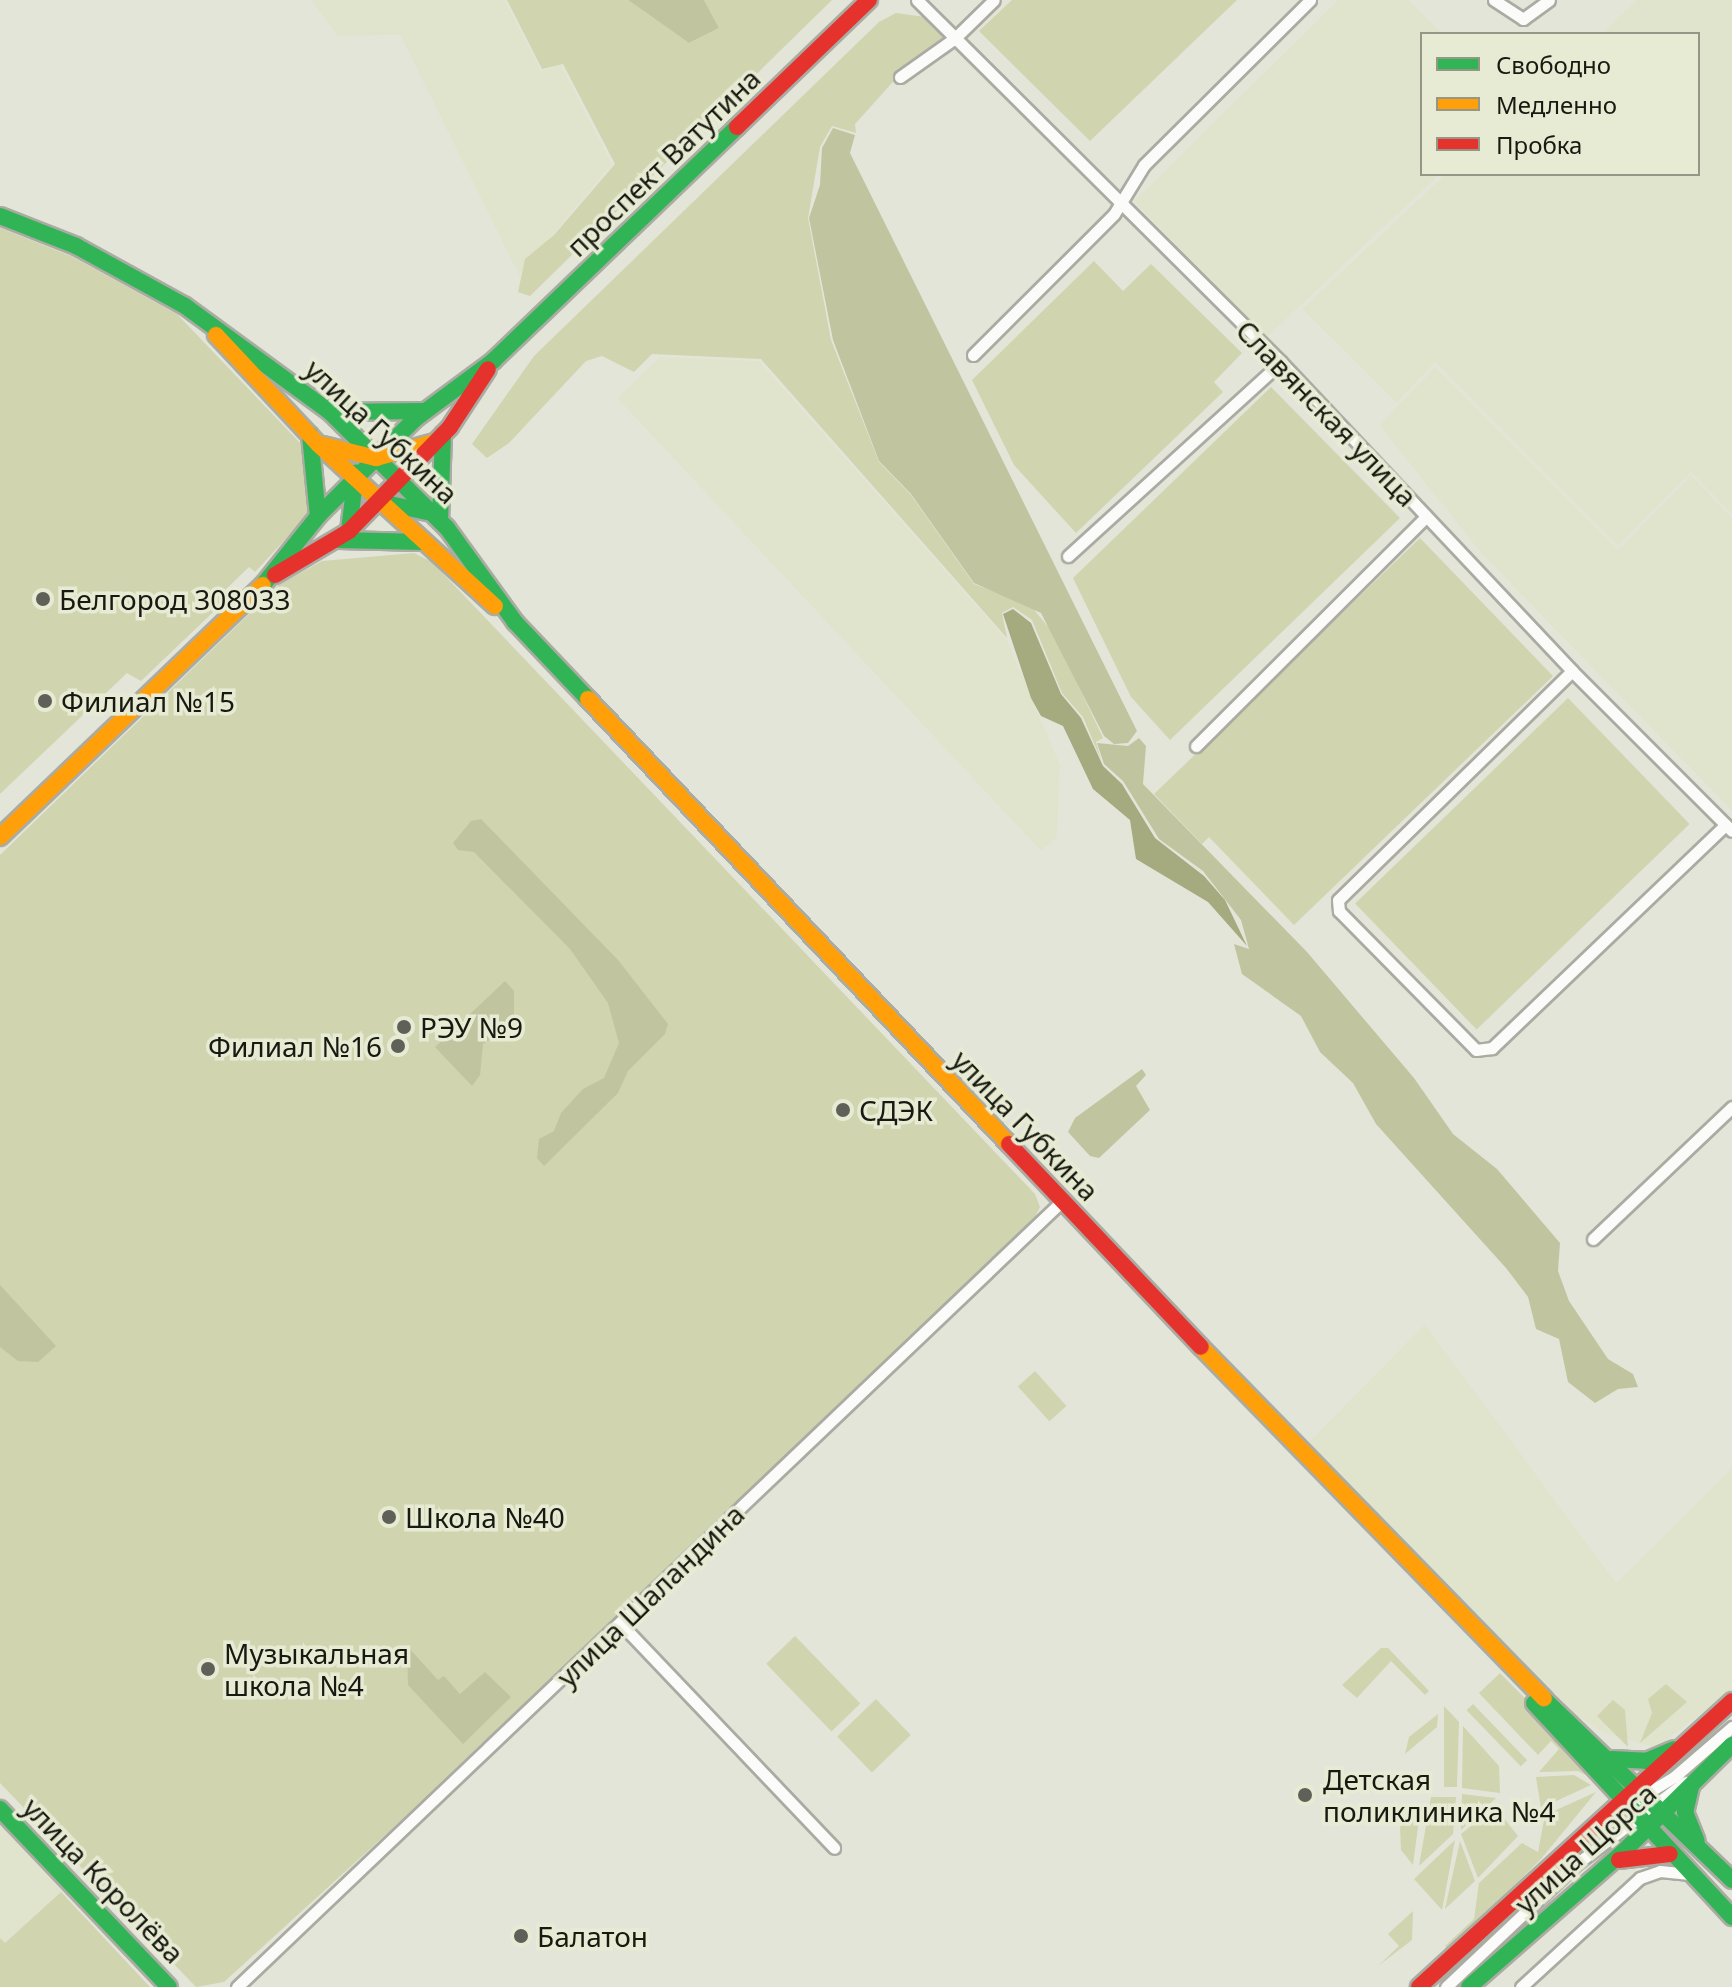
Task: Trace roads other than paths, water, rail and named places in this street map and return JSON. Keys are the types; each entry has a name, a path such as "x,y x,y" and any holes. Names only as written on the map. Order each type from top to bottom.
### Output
{"main road":[{"name":"проспект Ватутина","path":"270,578 344,536 439,438 464,391 493,361 869,0"},
{"name":"улица Губкина","path":"0,216 76,246 185,306 334,416 436,518 515,622"},
{"name":"улица Губкина","path":"185,306 314,439 416,536 515,622 1502,1661 1611,1759 1732,1880"},
{"name":"проспект Ватутина","path":"0,837 270,578 321,513 420,415 464,391"},
{"path":"334,416 420,415"},
{"path":"420,415 417,437 439,438"},
{"path":"416,536 398,480 400,455 420,415"},
{"path":"314,439 335,439 334,416"},
{"path":"334,416 356,454 354,501 344,536"},
{"path":"314,439 376,458 400,455 439,438"},
{"path":"436,518 439,438"},
{"path":"314,439 321,513"},
{"path":"321,513 354,501 379,501 403,503 436,518"},
{"path":"321,513 342,513 344,536"},
{"path":"416,536 416,517 436,518"},
{"path":"344,536 416,536"},
{"name":"улица Губкина","path":"1502,1661 1522,1692 1635,1813 1687,1874 1732,1917"},
{"name":"улица Щорса","path":"1419,1987 1599,1823 1635,1813 1650,1801 1696,1737 1732,1701"},
{"path":"1611,1759 1646,1761 1696,1737"},
{"name":"улица Щорса","path":"1463,1981 1607,1866 1635,1813 1650,1801 1692,1785 1732,1742"},
{"path":"1692,1785 1685,1812 1699,1846"},
{"name":"улица Королёва","path":"0,1809 169,1987"},
{"path":"1607,1866 1631,1855 1670,1854"}],"street":[{"name":"Славянская улица","path":"917,0 1281,362 1572,671 1729,828"},
{"path":"900,77 955,38 994,0"},
{"path":"973,355 1051,282 1121,205 1144,165 1310,0"},
{"path":"1494,0 1523,19 1549,0"},
{"path":"1068,556 1281,362"},
{"path":"1196,746 1426,517"},
{"path":"1572,671 1338,900 1339,911 1476,1050 1492,1048 1729,828"},
{"path":"1593,1239 1732,1107"},
{"name":"улица Шаландина","path":"237,1987 1062,1201"},
{"path":"621,1624 834,1848"},
{"path":"1650,1801 1732,1727"},
{"path":"1650,1801 1732,1742"},
{"path":"1463,1981 1575,1865 1635,1813"},
{"name":"улица Щорса","path":"1445,1987 1463,1981 1564,1854"},
{"path":"1521,1987 1640,1878 1660,1871 1687,1874"}],"place":[{"name":"Белгород 308033","path":"43,599"},
{"name":"Филиал №15","path":"45,701"},
{"name":"РЭУ №9","path":"404,1027"},
{"name":"Филиал №16","path":"398,1046"},
{"name":"СДЭК","path":"843,1110"},
{"name":"Школа №40","path":"389,1517"},
{"name":"Музыкальная школа №4","path":"208,1669"},
{"name":"Детская поликлиника №4","path":"1305,1795"},
{"name":"Балатон","path":"521,1936"}]}
